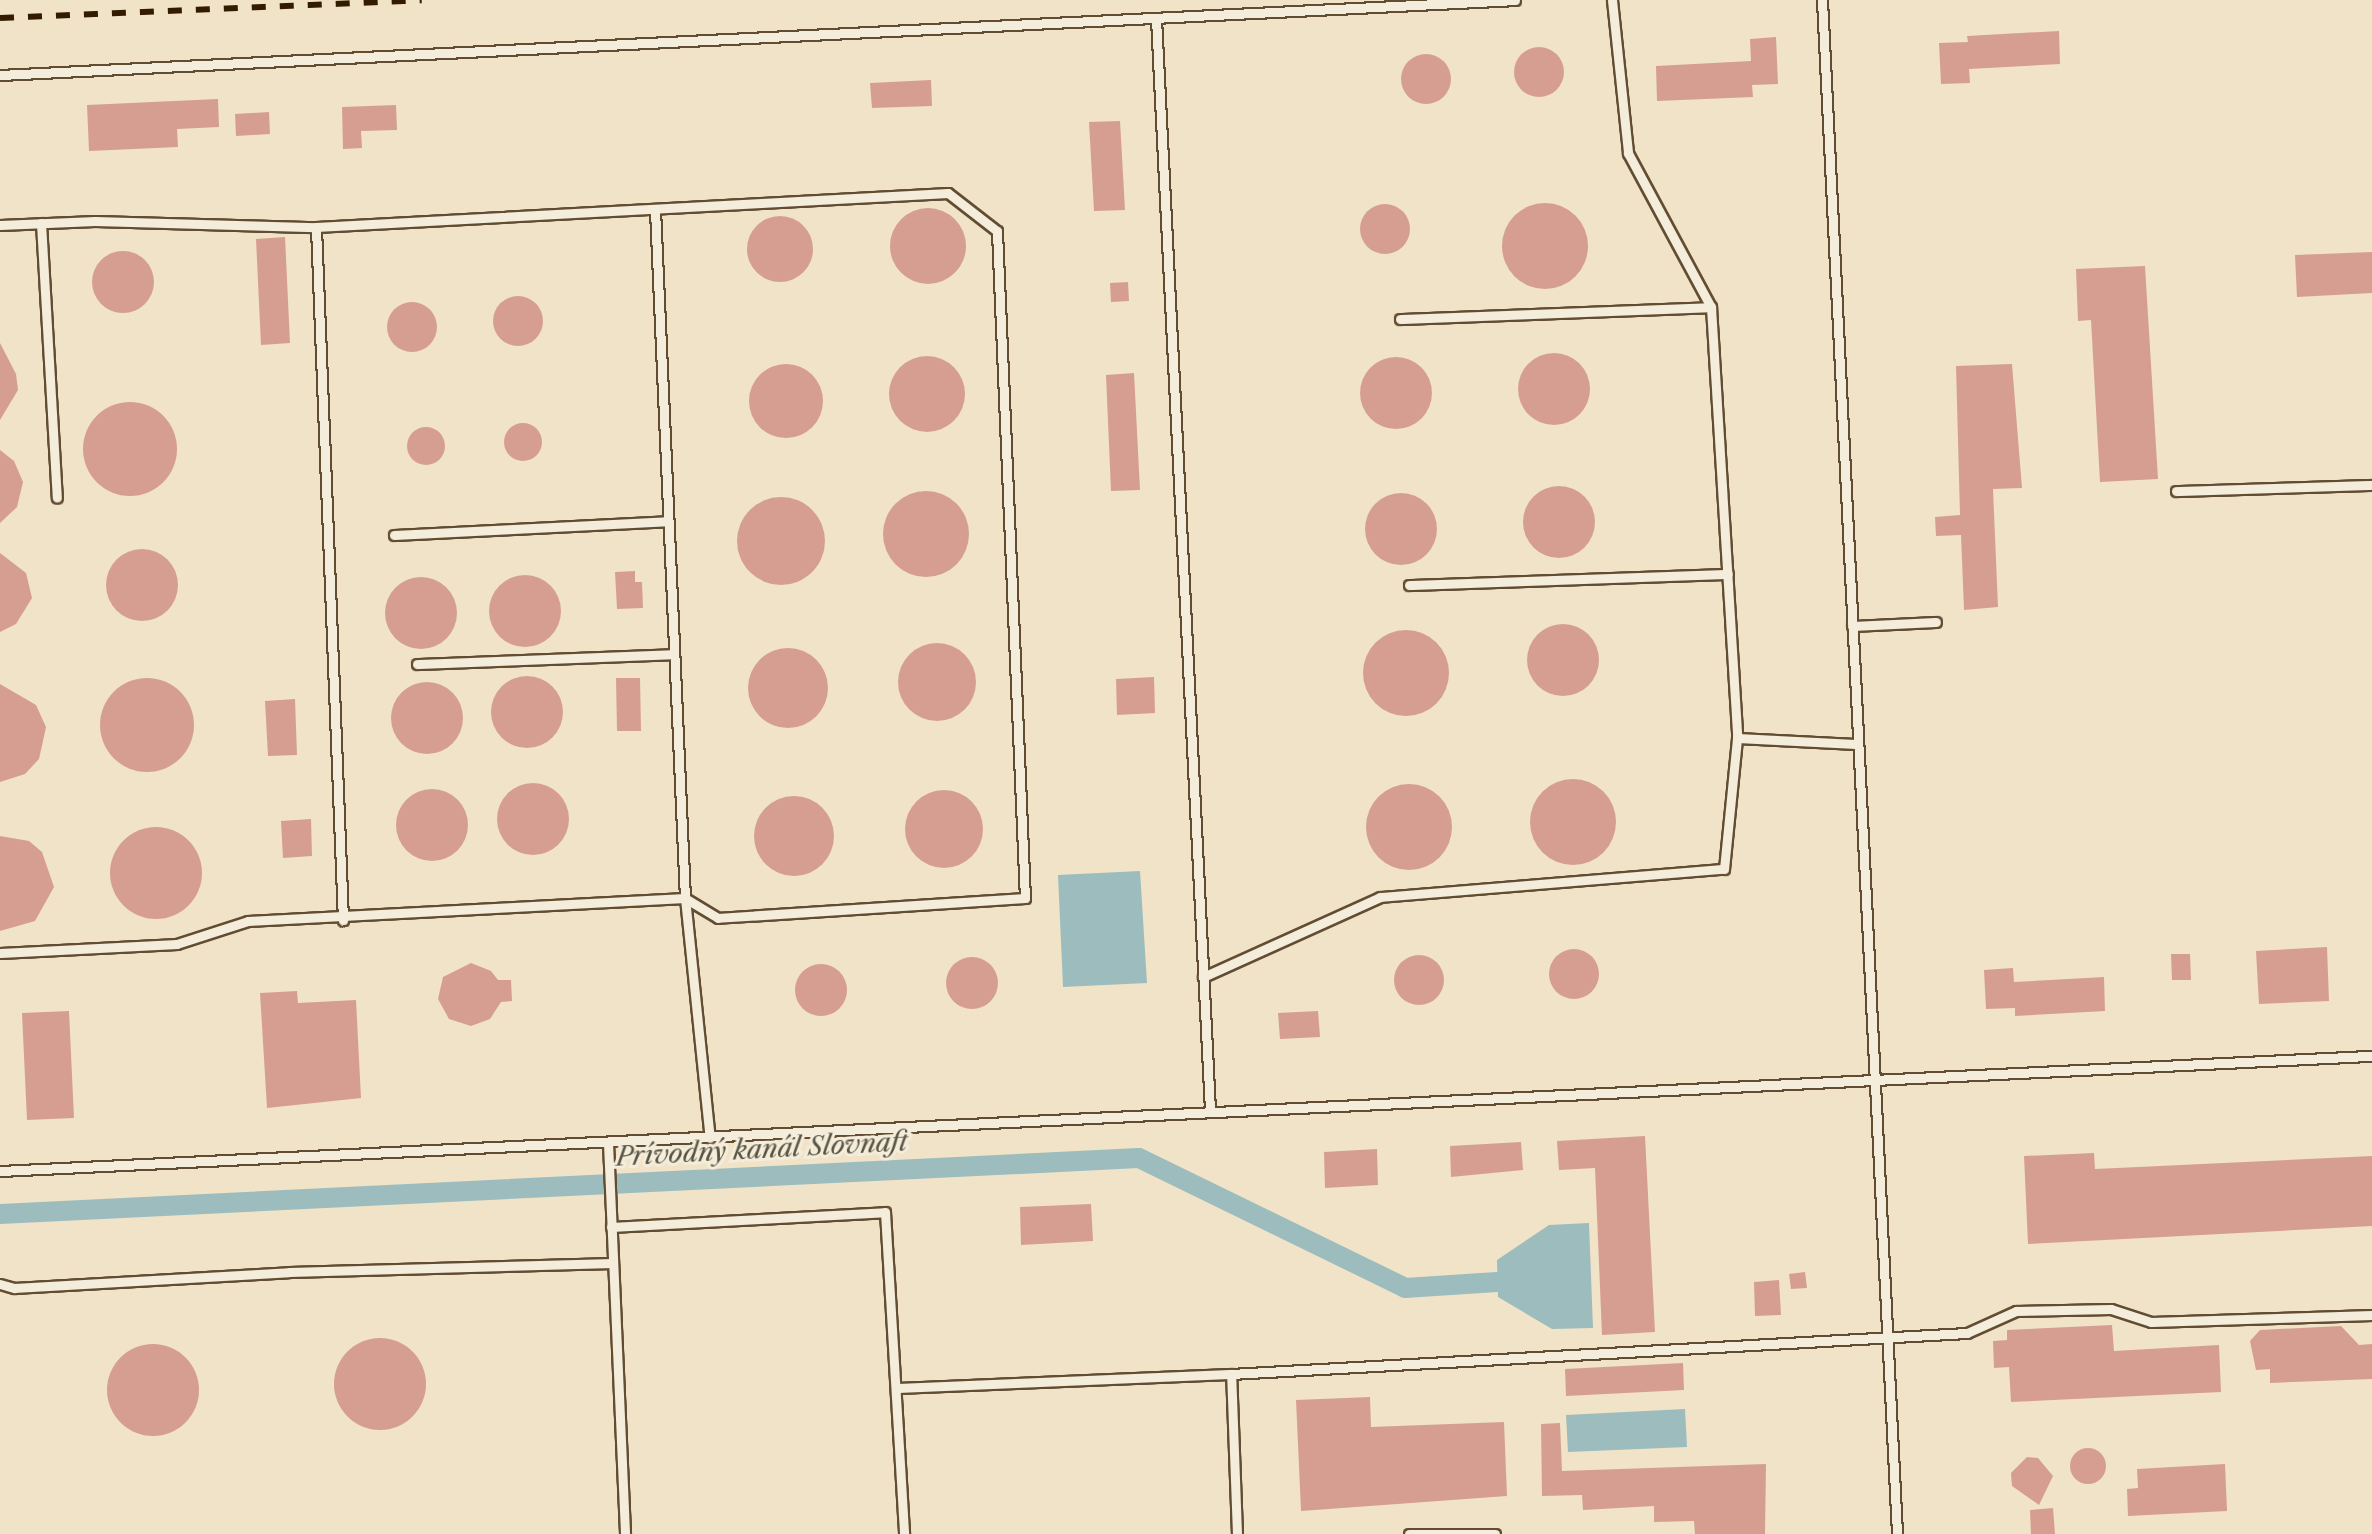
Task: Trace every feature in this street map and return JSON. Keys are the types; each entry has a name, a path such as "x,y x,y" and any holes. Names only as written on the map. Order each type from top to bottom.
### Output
{"lane":[{"path":"0,75 1515,0"},
{"path":"1203,977 1380,897 1724,869 1737,738 1711,307 1628,153 1612,0"},
{"path":"1822,0 1897,1534"},
{"path":"1156,18 1210,1110"},
{"path":"0,225 316,227 948,193 997,231 1025,898 718,918 685,898 343,920 248,921 177,944 0,953"},
{"path":"655,209 685,898 710,1138"},
{"path":"41,223 57,498"},
{"path":"316,227 343,920"},
{"path":"1400,319 1711,307"},
{"path":"2176,491 2372,485"},
{"path":"394,535 668,521"},
{"path":"1409,585 1728,574"},
{"path":"1852,626 1936,622"},
{"path":"417,664 674,654"},
{"path":"1737,738 1856,744"},
{"path":"0,1171 710,1138 1873,1077 2372,1056"},
{"path":"608,1143 625,1534"},
{"path":"611,1227 885,1212 904,1534"},
{"path":"0,1284 14,1288 289,1272 613,1263"},
{"path":"896,1388 1231,1374 1694,1345 1887,1339 1967,1333 2016,1311 2111,1309 2151,1322 2372,1315"},
{"path":"1231,1374 1237,1534"},
{"path":"1409,1534 1495,1534"}],"water":[{"path":"1140,871 1147,983 1063,987 1058,875"},
{"path":"1589,1223 1593,1328 1552,1329 1498,1297 1497,1260 1549,1225"},
{"path":"1685,1409 1687,1447 1568,1452 1566,1415"}],"building":[{"path":"2059,31 2060,64 1969,69 1970,83 1941,84 1939,43 1968,42 1967,36"},
{"path":"1776,37 1778,84 1752,85 1753,97 1657,101 1656,66 1751,61 1750,39"},
{"path":"1539,47 1557,54 1564,72 1557,90 1539,97 1521,90 1514,72 1521,54"},
{"path":"1426,54 1444,61 1451,79 1444,97 1426,104 1408,97 1401,79 1408,61"},
{"path":"931,80 932,106 872,108 870,83"},
{"path":"218,99 219,127 177,129 178,147 89,151 87,105"},
{"path":"396,105 397,130 361,131 362,148 343,149 342,107"},
{"path":"269,112 270,134 236,136 235,114"},
{"path":"1120,121 1125,210 1094,211 1089,122"},
{"path":"1545,203 1569,210 1581,222 1588,246 1581,270 1569,282 1545,289 1521,282 1509,270 1502,246 1509,222 1521,210"},
{"path":"1385,204 1403,211 1410,229 1403,247 1385,254 1367,247 1360,229 1367,211"},
{"path":"921,208 935,208 949,214 960,225 966,246 963,261 955,273 935,284 921,284 907,278 896,267 890,253 890,239 896,225 907,214"},
{"path":"780,216 793,219 803,226 810,236 813,249 810,262 803,272 793,279 780,282 767,279 757,272 750,262 747,249 750,236 757,226 767,219"},
{"path":"285,237 290,343 261,345 256,239"},
{"path":"117,251 129,251 145,260 152,270 152,294 145,304 129,313 117,313 97,299 92,288 92,276 106,256"},
{"path":"2372,252 2372,293 2297,297 2295,255"},
{"path":"2145,266 2158,479 2100,482 2091,320 2078,321 2076,269"},
{"path":"1128,282 1129,301 1111,302 1110,283"},
{"path":"518,296 536,303 543,321 536,339 518,346 500,339 493,321 500,303"},
{"path":"412,302 430,309 437,327 430,345 412,352 394,345 387,327 394,309"},
{"path":"0,343 16,374 18,390 0,420"},
{"path":"1554,353 1574,359 1584,369 1590,389 1584,409 1574,419 1554,425 1534,419 1524,409 1518,389 1524,369 1534,359"},
{"path":"927,356 942,359 954,367 962,379 965,394 962,409 954,421 942,429 927,432 912,429 900,421 892,409 889,394 892,379 900,367 912,359"},
{"path":"1396,357 1416,363 1426,373 1432,393 1426,413 1416,423 1396,429 1376,423 1366,413 1360,393 1366,373 1376,363"},
{"path":"786,364 800,367 812,375 820,387 823,401 820,415 812,427 800,435 786,438 772,435 760,427 752,415 749,401 752,387 760,375 772,367"},
{"path":"2012,364 2022,488 1993,489 1998,607 1964,610 1961,535 1936,536 1935,517 1960,515 1956,366"},
{"path":"1134,373 1140,490 1111,491 1106,375"},
{"path":"130,402 148,405 163,416 174,431 177,449 174,467 163,482 148,493 130,496 112,493 97,482 86,467 83,449 86,431 97,416 112,405"},
{"path":"523,423 536,429 542,442 536,455 523,461 510,455 504,442 510,429"},
{"path":"426,427 439,433 445,446 439,459 426,465 413,459 407,446 413,433"},
{"path":"0,450 14,461 23,482 17,507 0,523"},
{"path":"1559,486 1579,492 1589,502 1595,522 1589,542 1579,552 1559,558 1539,552 1529,542 1523,522 1529,502 1539,492"},
{"path":"926,491 950,498 962,510 969,534 962,558 950,570 926,577 902,570 890,558 883,534 890,510 902,498"},
{"path":"1401,493 1421,499 1431,509 1437,529 1431,549 1421,559 1401,565 1381,559 1371,549 1365,529 1371,509 1381,499"},
{"path":"781,497 798,501 812,510 821,524 825,541 821,558 812,572 798,581 781,585 764,581 750,572 741,558 737,541 741,524 750,510 764,501"},
{"path":"142,549 162,555 172,565 178,585 172,605 162,615 142,621 122,615 112,605 106,585 112,565 122,555"},
{"path":"0,553 26,573 32,598 16,624 0,632"},
{"path":"635,571 635,582 642,582 643,608 617,609 615,572"},
{"path":"525,575 545,581 555,591 561,611 555,631 545,641 525,647 505,641 495,631 489,611 495,591 505,581"},
{"path":"421,577 441,583 451,593 457,613 451,633 441,643 421,649 401,643 391,633 385,613 391,593 401,583"},
{"path":"1563,624 1583,630 1593,640 1599,660 1593,680 1583,690 1563,696 1543,690 1533,680 1527,660 1533,640 1543,630"},
{"path":"1406,630 1430,637 1442,649 1449,673 1442,697 1430,709 1406,716 1382,709 1370,697 1363,673 1370,649 1382,637"},
{"path":"929,643 945,643 959,649 970,660 976,682 970,704 959,715 945,721 929,721 915,715 904,704 898,690 898,674 904,660 915,649"},
{"path":"788,648 803,651 816,660 825,673 828,688 825,703 816,716 803,725 788,728 773,725 760,716 751,703 748,688 751,673 760,660 773,651"},
{"path":"527,676 547,682 557,692 563,712 557,732 547,742 527,748 507,742 497,732 491,712 497,692 507,682"},
{"path":"1154,677 1155,713 1117,715 1116,679"},
{"path":"147,678 165,681 180,692 191,707 194,725 191,743 180,758 165,769 147,772 129,769 114,758 103,743 100,725 103,707 114,692 129,681"},
{"path":"616,678 640,678 641,731 617,731"},
{"path":"427,682 447,688 457,698 463,718 457,738 447,748 427,754 407,748 397,738 391,718 397,698 407,688"},
{"path":"0,684 36,705 46,727 39,759 25,774 0,782"},
{"path":"295,699 297,755 268,756 265,701"},
{"path":"1573,779 1597,786 1609,798 1616,822 1609,846 1597,858 1573,865 1549,858 1537,846 1530,822 1537,798 1549,786"},
{"path":"533,783 553,789 563,799 569,819 563,839 553,849 533,855 513,849 503,839 497,819 503,799 513,789"},
{"path":"1409,784 1433,791 1445,803 1452,827 1445,851 1433,863 1409,870 1385,863 1373,851 1366,827 1373,803 1385,791"},
{"path":"432,789 452,795 462,805 468,825 462,845 452,855 432,861 412,855 402,845 396,825 402,805 412,795"},
{"path":"944,790 959,793 972,801 980,814 983,829 980,844 972,857 959,865 944,868 929,865 916,857 908,844 905,829 908,814 916,801 929,793"},
{"path":"794,796 809,799 822,808 831,821 834,836 831,851 822,864 809,873 794,876 779,873 766,864 757,851 754,836 757,821 766,808 779,799"},
{"path":"311,819 312,856 283,858 281,821"},
{"path":"156,827 182,835 194,847 202,873 194,899 182,911 156,919 130,911 118,899 110,873 118,847 130,835"},
{"path":"0,836 29,841 42,852 54,887 35,921 0,931"},
{"path":"2327,947 2329,1001 2259,1004 2256,951"},
{"path":"1574,949 1592,956 1599,974 1592,992 1574,999 1556,992 1549,974 1556,956"},
{"path":"2171,954 2190,954 2191,980 2172,980"},
{"path":"1419,955 1437,962 1444,980 1437,998 1419,1005 1401,998 1394,980 1401,962"},
{"path":"972,957 990,965 998,983 990,1001 972,1009 954,1001 946,983 954,965"},
{"path":"471,963 491,971 498,980 511,980 512,1001 501,1002 490,1019 471,1026 449,1019 438,999 443,977"},
{"path":"821,964 839,972 847,990 839,1008 821,1016 803,1008 795,990 803,972"},
{"path":"2013,968 2014,982 2104,977 2105,1011 2015,1016 2015,1008 1986,1009 1984,970"},
{"path":"297,991 298,1003 356,1000 361,1098 267,1108 260,993"},
{"path":"69,1011 74,1118 27,1120 22,1013"},
{"path":"1318,1011 1320,1037 1280,1039 1278,1013"},
{"path":"1645,1136 1655,1332 1602,1335 1595,1168 1559,1170 1557,1141"},
{"path":"1521,1142 1523,1170 1451,1177 1450,1146"},
{"path":"1377,1149 1378,1185 1325,1188 1324,1152"},
{"path":"2094,1153 2095,1169 2372,1156 2372,1226 2028,1244 2024,1156"},
{"path":"1091,1204 1093,1241 1021,1245 1020,1207"},
{"path":"1805,1272 1807,1288 1791,1289 1789,1274"},
{"path":"1779,1280 1781,1315 1755,1316 1754,1282"},
{"path":"2112,1325 2114,1351 2219,1345 2221,1392 2011,1402 2009,1367 1994,1368 1993,1341 2007,1340 2007,1330"},
{"path":"2341,1326 2359,1345 2372,1344 2372,1379 2270,1383 2270,1369 2256,1370 2250,1341 2260,1330"},
{"path":"380,1338 406,1346 418,1358 426,1384 418,1410 406,1422 380,1430 354,1422 342,1410 334,1384 342,1358 354,1346"},
{"path":"153,1344 179,1352 191,1364 199,1390 191,1416 179,1428 153,1436 127,1428 115,1416 107,1390 115,1364 127,1352"},
{"path":"1683,1363 1684,1390 1566,1396 1565,1369"},
{"path":"1370,1397 1371,1427 1504,1422 1507,1496 1301,1511 1296,1400"},
{"path":"1560,1423 1562,1471 1766,1464 1765,1534 1695,1534 1694,1521 1654,1522 1654,1506 1583,1510 1582,1495 1542,1496 1541,1424"},
{"path":"2088,1448 2101,1453 2106,1466 2101,1479 2088,1484 2075,1479 2070,1466 2075,1453"},
{"path":"2027,1457 2038,1458 2053,1476 2039,1505 2012,1486 2011,1473"},
{"path":"2225,1464 2227,1511 2128,1516 2127,1489 2138,1488 2137,1469"},
{"path":"2053,1508 2055,1534 2031,1534 2030,1510"}],"waterway":[{"name":"Prívodný kanál Slovnaft","path":"0,1214 1139,1158 1405,1288 1497,1282"}],"railway":[{"path":"0,18 422,0"}]}
